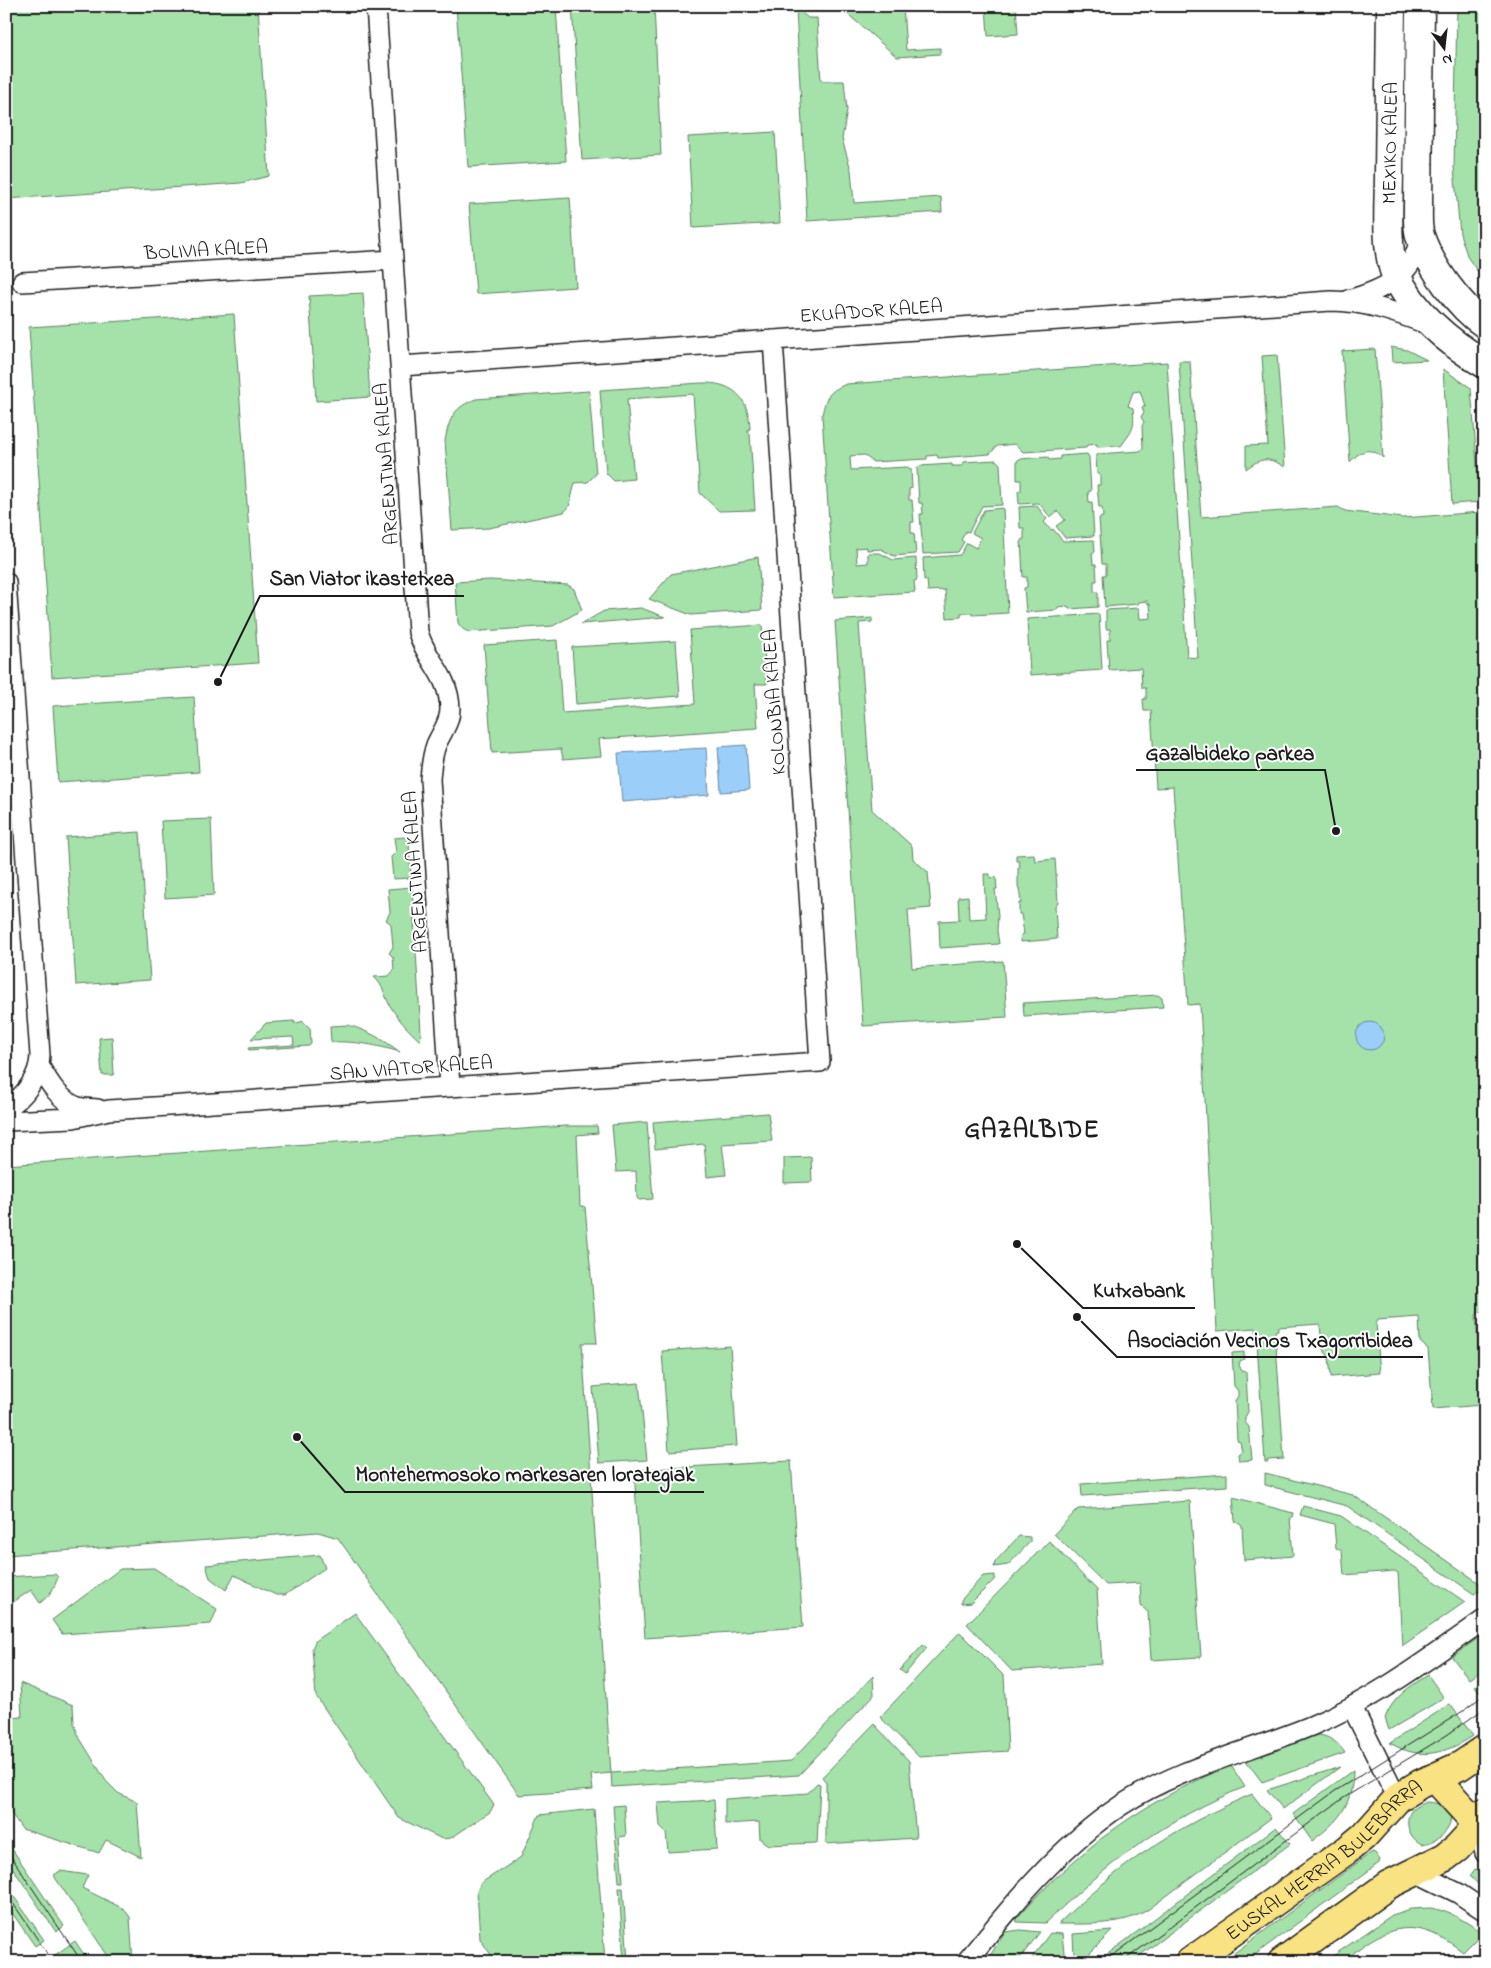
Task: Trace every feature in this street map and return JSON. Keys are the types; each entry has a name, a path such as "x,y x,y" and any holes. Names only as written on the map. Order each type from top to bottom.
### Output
{"main road":[{"name":"MEXIKO KALEA","path":"1391,6 1388,212 1390,248 1394,271 1416,306 1434,327 1468,354 1485,364"},
{"name":"MEXIKO KALEA","path":"1420,6 1418,205 1420,236"},
{"path":"1420,236 1446,285 1463,306 1485,324"},
{"name":"EUSKAL HERRIA BULEBARRA","path":"1190,1962 1347,1850 1364,1836 1399,1797 1420,1784 1460,1766 1485,1749"},
{"name":"EUSKAL HERRIA BULEBARRA","path":"1435,1778 1481,1818"},
{"path":"1282,1962 1388,1885 1445,1857 1457,1848 1481,1818"}],"street":[{"name":"ARGENTINA KALEA","path":"376,6 418,632 422,645 443,678 450,710 446,728 436,744 430,779 450,1087"},
{"name":"EKUADOR KALEA","path":"401,366 1170,311 1344,301 1374,292 1398,278 1412,262 1418,250 1420,236"},
{"name":"BOLIVIA KALEA","path":"22,282 393,260"},
{"name":"EKUADOR KALEA","path":"1344,301 1380,308 1434,327"},
{"name":"KOLONBIA KALEA","path":"773,340 820,1062"},
{"path":"6,582 40,1067 54,1090 64,1099 78,1107 109,1110"},
{"name":"SAN VIATOR KALEA","path":"6,1121 73,1118 109,1110 820,1062"},
{"path":"6,1108 13,1104 25,1091 40,1067"},
{"path":"966,1962 1008,1910 1062,1852 1121,1806 1170,1780 1218,1759 1310,1726 1352,1707 1427,1661 1485,1619"},
{"path":"1352,1707 1391,1785 1399,1797"},
{"path":"1481,1818 1485,1853"},
{"path":"1415,1872 1458,1893 1485,1912"}],"green space":[{"path":"6,6 258,6 269,176 241,183 6,199"},
{"path":"456,6 556,6 566,161 468,167"},
{"path":"572,6 654,6 661,155 582,160"},
{"path":"847,6 903,6 906,50 940,48 940,54 897,57 843,10"},
{"path":"986,6 1016,6 1018,34 988,36"},
{"path":"1457,6 1485,6 1485,282 1468,258 1460,234 1454,168"},
{"path":"796,8 808,18 817,18 821,81 844,81 847,110 842,139 851,170 854,203 941,197 942,212 807,221"},
{"path":"775,132 780,223 693,228 688,137"},
{"path":"570,198 576,287 476,294 469,204"},
{"path":"363,293 370,397 316,401 309,296"},
{"path":"234,314 258,663 52,677 29,327"},
{"path":"1391,347 1407,350 1427,360 1392,362"},
{"path":"1375,349 1383,458 1374,452 1366,451 1350,462 1342,351"},
{"path":"1277,355 1285,467 1274,461 1261,460 1246,469 1246,446 1268,445 1262,356"},
{"path":"1179,361 1190,361 1201,517 1338,507 1345,511 1403,518 1481,512 1485,571 1485,1315 1482,1312 1478,1312 1476,1316 1482,1405 1433,1409 1428,1349 1420,1342 1419,1317 1378,1320 1376,1324 1380,1373 1331,1377 1329,1357 1322,1348 1320,1324 1278,1327 1278,1330 1275,1331 1284,1459 1268,1460 1268,1462 1265,1462 1256,1328 1217,1331 1200,1004 1188,1005 1173,787 1156,788 1151,711 1144,711 1143,699 1146,699 1146,688 1142,688 1141,668 1109,670 1107,640 1110,640 1110,629 1106,629 1106,610 1139,608 1140,619 1151,618 1150,604 1147,601 1139,602 1138,604 1105,607 1103,575 1106,575 1106,564 1102,564 1099,518 1103,517 1102,507 1099,507 1097,485 1100,485 1100,474 1097,474 1096,457 1098,454 1140,451 1143,448 1142,426 1144,422 1141,417 1144,412 1142,407 1145,406 1140,391 1133,392 1128,406 1133,408 1134,421 1131,432 1121,446 1097,447 1097,444 1087,445 1086,448 1023,452 1015,444 997,446 990,454 938,458 937,455 927,456 927,459 873,462 864,455 850,456 851,470 907,467 911,469 912,488 909,489 909,500 912,500 914,522 911,522 911,533 914,533 916,554 894,556 881,549 867,550 867,547 856,548 857,564 868,563 868,553 880,553 893,560 916,558 917,580 914,581 915,592 834,597 822,415 825,403 832,392 846,384 1167,362 1187,657 1198,658"},
{"path":"1443,369 1471,388 1480,502 1452,504"},
{"path":"701,383 722,385 730,389 737,394 746,408 750,429 748,429 748,433 750,434 755,510 719,511 700,493 693,394 627,399 634,479 614,481 606,473 600,390"},
{"path":"589,391 596,474 588,482 575,483 569,507 564,512 489,528 452,530 445,441 448,426 454,414 462,406 476,399"},
{"path":"1087,454 1089,457 1091,491 1088,492 1089,502 1092,502 1094,536 1065,538 1056,526 1065,520 1058,511 1050,517 1039,503 1019,504 1018,491 1021,491 1021,480 1017,480 1017,461 1019,459 1048,457 1049,460 1060,459 1060,456"},
{"path":"996,460 1000,464 1002,505 982,506 969,532 966,531 961,540 964,542 958,552 923,554 920,514 923,514 922,503 919,503 917,468 920,466 952,464 952,466 963,466 963,462"},
{"path":"1037,506 1047,519 1044,522 1063,541 1094,540 1095,552 1092,553 1093,564 1096,564 1097,581 1094,581 1094,592 1098,592 1098,607 1069,609 1068,606 1058,607 1057,610 1026,612 1024,588 1027,587 1027,577 1023,577 1021,540 1024,539 1024,528 1020,528 1019,507"},
{"path":"1003,508 1008,613 972,615 972,613 961,613 961,617 947,618 945,590 928,591 927,580 924,580 923,558 960,555 967,543 976,548 981,538 972,533 984,510"},
{"path":"758,557 762,610 691,615 649,599 671,574"},
{"path":"490,580 568,585 574,589 582,610 553,626 469,632 461,628 458,623 455,582"},
{"path":"641,608 665,617 581,624 604,611"},
{"path":"1099,614 1102,670 1030,675 1027,619"},
{"path":"872,618 872,622 859,623 872,810 912,846 913,859 928,872 931,908 908,910 912,968 1003,961 1007,1017 863,1026 835,621"},
{"path":"762,625 767,684 755,684 758,728 599,739 601,756 563,759 561,749 492,753 484,645 557,640 562,713 695,704 690,630"},
{"path":"676,641 680,696 576,704 572,647"},
{"path":"194,697 199,772 58,782 53,706"},
{"path":"211,819 214,895 165,898 161,821"},
{"path":"140,832 150,980 76,985 66,837"},
{"path":"405,837 409,841 411,878 393,879 391,857 396,852 394,838"},
{"path":"1034,854 1035,861 1055,859 1058,902 1055,906 1057,939 1021,942 1021,935 1024,934 1021,914 1019,914 1019,903 1021,903 1018,888 1018,868 1020,868 1019,861 1016,861 1016,855"},
{"path":"984,874 990,874 990,878 996,877 997,889 995,889 999,944 940,948 939,921 959,920 958,897 968,896 969,919 986,918"},
{"path":"412,887 420,1041 396,1014 374,977 389,976 394,970 393,957 389,953 393,947 391,924 386,920 390,912 388,889"},
{"path":"1158,995 1162,998 1163,1007 1024,1016 1023,1003"},
{"path":"294,1021 294,1023 302,1021 310,1028 311,1044 309,1046 249,1050 248,1048 294,1045 293,1037 251,1039 266,1023"},
{"path":"348,1025 375,1036 400,1052 366,1044 331,1042 330,1026"},
{"path":"112,1037 114,1075 102,1075 99,1038"},
{"path":"6,1039 11,1039 6,1074"},
{"path":"768,1113 772,1141 722,1144 726,1175 707,1177 704,1144 655,1149 653,1122"},
{"path":"647,1122 653,1199 639,1200 637,1198 636,1171 616,1172 612,1125"},
{"path":"566,1126 597,1126 598,1133 577,1135 580,1205 585,1207 597,1343 582,1343 611,1773 591,1775 593,1790 519,1795 338,1538 318,1532 6,1555 6,1165"},
{"path":"811,1157 812,1182 784,1183 784,1158"},
{"path":"730,1346 737,1446 669,1451 662,1351"},
{"path":"1244,1352 1244,1359 1240,1361 1239,1365 1242,1371 1246,1372 1248,1412 1245,1422 1249,1427 1252,1460 1239,1461 1238,1454 1242,1451 1240,1442 1237,1440 1235,1401 1238,1391 1234,1386 1232,1353"},
{"path":"639,1383 647,1460 599,1463 593,1387"},
{"path":"791,1461 803,1627 645,1638 634,1470"},
{"path":"1265,1473 1353,1495 1485,1587 1474,1594 1347,1506 1265,1485"},
{"path":"1227,1474 1227,1486 1082,1496 1081,1484"},
{"path":"1233,1497 1293,1513 1290,1518 1293,1556 1244,1560 1242,1526 1235,1521"},
{"path":"1190,1501 1201,1657 1151,1660 1148,1612 1141,1606 1140,1583 1106,1585 1054,1534 1078,1509"},
{"path":"1303,1506 1341,1516 1465,1602 1402,1646 1398,1573 1395,1571 1344,1575 1342,1551 1336,1548 1334,1524 1300,1515"},
{"path":"1019,1536 1030,1537 1030,1542 1008,1565 994,1567 995,1562"},
{"path":"1049,1541 1097,1590 1102,1664 1012,1671 967,1624"},
{"path":"320,1555 325,1568 285,1595 276,1595 234,1575 226,1590 210,1578 206,1565"},
{"path":"154,1568 217,1609 211,1624 62,1634 52,1620 120,1569"},
{"path":"55,1574 58,1577 53,1588 40,1603 31,1590 6,1607 6,1577"},
{"path":"995,1575 995,1579 971,1603 961,1604 961,1600 983,1576"},
{"path":"355,1613 494,1805 490,1812 451,1838 442,1839 399,1818 316,1696 312,1648 316,1640"},
{"path":"960,1632 1004,1676 1008,1751 919,1757 880,1717"},
{"path":"1485,1633 1485,1668 1469,1679 1452,1657"},
{"path":"923,1645 927,1648 905,1674 900,1670"},
{"path":"1428,1675 1444,1698 1389,1730 1385,1718 1392,1704 1408,1688"},
{"path":"873,1676 874,1695 799,1775 612,1787 611,1773 791,1761"},
{"path":"1485,1678 1485,1699 1475,1686"},
{"path":"20,1683 73,1705 74,1723 79,1737 106,1781 118,1793 137,1802 141,1857 106,1840 99,1853 22,1829 6,1806 8,1718 22,1717"},
{"path":"1450,1704 1473,1736 1452,1747 1432,1753 1412,1752 1390,1743"},
{"path":"874,1724 909,1761 916,1838 826,1844 826,1782 822,1777"},
{"path":"1317,1735 1333,1740 1345,1753 1262,1782 1247,1762 1249,1758"},
{"path":"1228,1766 1232,1767 1245,1787 1189,1813 1138,1845 1091,1882 1046,1923 1017,1922 1016,1919 1070,1864 1110,1832 1153,1804"},
{"path":"1340,1767 1283,1809 1267,1790"},
{"path":"1353,1770 1350,1793 1343,1811 1330,1826 1312,1841 1293,1814"},
{"path":"817,1783 820,1784 817,1843 768,1845 760,1839 759,1822 725,1824 725,1799 808,1793"},
{"path":"1252,1794 1271,1818 1149,1909 1128,1919 1105,1923 1058,1924 1103,1884 1148,1850 1197,1820"},
{"path":"714,1800 717,1849 668,1852 666,1832 660,1826 658,1803"},
{"path":"1426,1802 1438,1804 1446,1808 1450,1815 1450,1822 1441,1836 1433,1841 1422,1844 1417,1842 1411,1834 1408,1819 1412,1810"},
{"path":"624,1805 626,1836 619,1837 623,1882 619,1882 613,1806"},
{"path":"594,1809 605,1962 496,1962 480,1939 477,1891 481,1883 521,1857 539,1815"},
{"path":"1276,1827 1290,1844 1131,1962 1097,1962"},
{"path":"6,1840 64,1926 56,1932 6,1858"},
{"path":"1372,1852 1380,1860 1379,1863 1245,1962 1222,1962"},
{"path":"1475,1869 1485,1874 1485,1891 1470,1876"},
{"path":"60,1871 88,1875 82,1888 124,1909 130,1917 133,1962 112,1962 56,1879 54,1875"},
{"path":"6,1885 44,1940 35,1946 6,1904"},
{"path":"619,1888 623,1888 628,1962 624,1962"},
{"path":"1431,1908 1458,1917 1482,1933 1463,1952 1439,1936 1427,1931 1403,1929 1391,1931 1378,1936 1342,1961 1324,1962 1392,1915 1411,1909"},
{"path":"1020,1930 1040,1932 1017,1962 986,1962 1005,1932"},
{"path":"1112,1931 1089,1954 1077,1959 1074,1957 1073,1934"},
{"path":"1050,1933 1062,1934 1065,1962 1029,1962"},
{"path":"75,1941 89,1962 45,1962"}],"water":[{"path":"746,745 749,790 721,792 718,747"},
{"path":"706,748 709,795 622,802 618,753"},
{"path":"1370,1022 1380,1026 1384,1036 1380,1046 1370,1050 1360,1046 1356,1036 1360,1026"}],"tram line":[{"path":"1104,1962 1335,1791 1463,1711 1485,1694"},
{"path":"1122,1962 1342,1799 1447,1735 1485,1708"},
{"path":"6,1849 82,1962"},
{"path":"6,1893 53,1962"}],"place":[{"name":"San Viator ikastetxea","path":"218,682"},
{"name":"Gazalbideko parkea","path":"1336,831"},
{"name":"Kutxabank","path":"1017,1244"},
{"name":"Asociación Vecinos Txagorribidea","path":"1077,1317"},
{"name":"Montehermosoko markesaren lorategiak","path":"297,1437"}],"district":[{"name":"GAZALBIDE","path":"1032,1128"}]}
